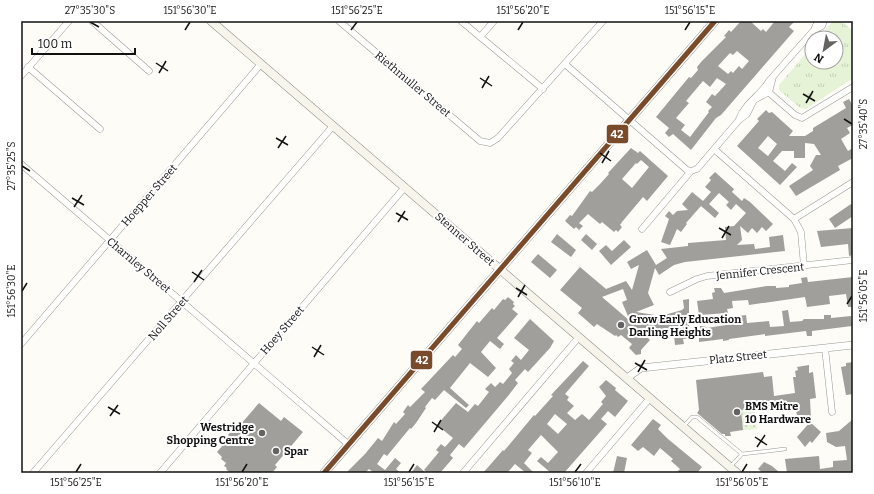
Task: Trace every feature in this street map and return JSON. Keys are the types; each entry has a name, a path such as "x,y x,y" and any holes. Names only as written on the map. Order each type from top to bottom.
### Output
{"main road":[{"name":"Stenner Street","path":"211,21 737,473"},
{"path":"324,473 715,21"}],"street":[{"path":"21,76 69,21"},
{"path":"92,21 149,71"},
{"name":"Riethmuller Street","path":"339,21 480,141 490,143 498,138 542,90"},
{"path":"461,21 542,90 603,21"},
{"path":"480,37 494,21"},
{"path":"814,30 818,21"},
{"path":"814,30 822,26 824,21"},
{"path":"642,229 691,171 697,169 739,120 747,114 759,93 767,90 773,77 804,41"},
{"name":"Hoepper Street","path":"22,340 110,241 261,64"},
{"path":"565,64 687,170 691,171"},
{"path":"28,67 100,129"},
{"path":"767,90 795,115 802,118 853,87"},
{"name":"Noll Street","path":"33,473 333,126"},
{"path":"714,149 794,219 801,232 804,266"},
{"name":"Charnley Street","path":"21,164 348,444"},
{"path":"794,219 853,182"},
{"name":"Hoey Street","path":"160,473 404,187"},
{"name":"Jennifer Crescent","path":"670,292 707,276 853,260"},
{"path":"463,473 579,337"},
{"name":"Platz Street","path":"627,378 641,368 853,345"},
{"path":"825,348 832,412"},
{"path":"587,472 650,398"}],"lane":[{"path":"683,427 692,417 697,417 742,454"},
{"path":"730,467 742,454 785,449"}],"green space":[{"path":"833,21 841,21 853,31 853,78 806,109 800,108 779,90 779,85 804,55 804,70 844,70 844,30 826,30"},
{"path":"755,409 757,429 743,430 741,410"}],"building":[{"path":"741,21 750,21 761,31 763,29 766,32 775,21 795,21 789,27 794,31 721,115 716,118 691,150 673,134 669,137 665,133 669,128 656,117 689,77 691,78 698,70 697,67 702,61 726,37 724,36 729,30 731,32","holes":["737,51 749,61 742,69 739,66 733,73 731,71 728,74 718,66 730,53 733,55","717,78 726,84 715,96 712,94 706,102 712,107 690,137 681,130 685,125 676,118 689,103 686,101 703,81 710,87"]},
{"path":"849,99 853,106 853,125 847,128 850,133 841,139 848,151 853,148 853,158 838,166 840,170 796,196 789,186 813,170 810,166 816,155 821,155 814,144 805,143 805,158 794,158 794,151 782,151 773,161 785,171 792,163 797,167 780,185 737,146 759,121 757,119 766,110 769,113 772,112 793,131 789,136 805,136 813,131 813,128 846,108 843,102","holes":["768,136 777,144 768,156 758,148"]},
{"path":"631,148 638,153 640,151 668,176 647,201 643,197 622,222 620,225 622,227 618,232 616,230 614,232 602,222 600,224 588,214 579,223 583,226 579,230 576,227 574,229 565,221 570,215 572,216 590,191 592,192 600,184 609,174 608,173","holes":["641,160 649,167 632,188 622,179 636,163 637,164"]},
{"path":"715,172 734,189 732,192 742,201 744,198 750,202 773,224 766,231 762,227 757,233 752,228 748,233 740,226 742,240 737,245 754,244 755,249 770,247 769,237 783,235 785,251 685,262 674,265 659,275 655,268 648,293 654,305 636,312 661,316 682,310 684,308 683,300 689,299 689,330 700,329 700,326 707,328 726,325 726,322 739,321 739,316 746,315 747,323 769,321 770,327 784,326 782,311 788,310 790,322 802,321 804,319 824,319 824,315 831,315 831,318 851,316 852,326 812,331 812,336 807,336 806,331 765,336 765,334 723,341 723,339 699,342 699,337 683,339 684,344 675,345 673,327 647,337 650,340 641,350 641,354 636,355 629,348 632,344 621,335 618,337 616,335 615,336 597,324 594,327 578,313 582,308 560,290 580,267 606,289 626,281 632,290 639,265 631,269 627,262 647,250 656,265 667,258 661,249 688,246 688,243 726,240 725,227 734,226 746,213 736,204 731,210 726,205 729,202 719,193 709,204 719,213 715,218 701,206 686,223 687,224 681,232 677,229 670,245 661,242 669,219 665,216 669,211 673,215 677,211 688,210 682,204 692,192 703,201 711,192 705,187 711,180 709,178","holes":["623,289 627,300 622,302 630,321 602,297"]},
{"path":"851,204 853,207 853,216 835,228 829,219"},
{"path":"853,228 853,255 849,256 848,244 821,247 817,231"},
{"path":"557,234 576,250 571,257 551,242"},
{"path":"586,234 597,244 592,250 581,240"},
{"path":"624,240 631,247 611,265 599,251 606,245 612,251"},
{"path":"538,254 557,270 550,278 531,262"},
{"path":"807,277 808,282 853,277 853,307 848,307 846,294 829,296 830,304 807,307 805,297 749,305 748,300 732,301 733,308 727,309 728,313 699,315 697,301 713,299 712,293 715,292 714,288 721,288 724,293 767,286 776,286 776,288 789,287 789,285 802,283 801,278"},
{"path":"508,297 514,302 513,304 515,306 512,309 518,314 497,338 504,344 500,349 490,341 481,352 496,368 488,377 470,363 450,388 469,405 466,408 444,390 435,400 432,398 411,429 410,428 387,456 384,454 377,464 385,470 395,458 401,463 396,469 401,473 374,473 369,469 365,473 346,473 365,454 378,438 382,441 394,422 396,424 405,414 403,412 408,405 410,407 425,392 421,389 453,355 455,357 462,349 458,345 477,321 479,323 492,308 494,310 503,299 505,300"},
{"path":"530,319 554,341 550,348 528,372 525,369 515,380 518,383 508,396 464,448 459,444 450,455 453,458 440,473 428,473 424,470 439,452 436,450 441,444 445,447 453,438 437,425 456,403 468,412 475,404 478,406 489,392 485,389 491,383 495,387 500,382 503,384 512,373 509,369 514,363 511,361 516,355 521,360 529,350 514,338"},
{"path":"583,361 589,366 565,394 569,397 567,400 574,406 567,413 575,420 582,414 589,420 603,404 601,402 606,396 599,387 606,380 628,401 615,417 608,411 601,419 607,424 564,473 551,473 537,461 541,457 548,463 558,452 541,435 528,450 532,453 524,463 534,473 526,473 515,464 507,473 483,473 503,450 504,451 534,415 535,416 553,396 551,395","holes":["555,414 567,424 558,434 547,424"]},
{"path":"853,362 853,394 846,395 841,367 846,366 846,363"},
{"path":"809,365 809,373 813,372 816,398 810,399 811,419 804,420 803,415 797,415 794,403 741,410 743,430 730,432 731,436 725,436 725,434 722,434 697,413 699,410 696,380 763,372 764,377 772,376 774,396 795,393 793,377 796,377 795,371 798,370 797,367"},
{"path":"259,403 281,421 284,417 303,432 275,465 277,467 272,473 230,473 224,466 226,463 221,459 222,457 217,452 230,437 228,435 233,429 235,431"},
{"path":"653,419 661,425 658,429 668,439 702,467 697,473 676,473 680,469 671,461 673,459 660,448 654,456 643,447 638,451 631,445"},
{"path":"853,419 853,473 787,473 785,459 819,456 820,469 833,467 833,461 847,460 845,446 836,447 827,442 826,433 839,431"},
{"path":"810,422 821,432 812,443 810,441 805,447 797,437"},
{"path":"617,456 627,458 624,473 613,473"},
{"path":"764,462 772,466 780,473 763,473 758,469"},
{"path":"417,465 426,473 411,473"}],"transit line":[{"name":"42","path":"324,473 715,21"}],"place":[{"name":"Grow Early Education Darling Heights","path":"621,325"},
{"name":"BMS Mitre 10 Hardware","path":"737,412"},
{"name":"Westridge Shopping Centre","path":"262,433"},
{"name":"Spar","path":"276,451"}]}
